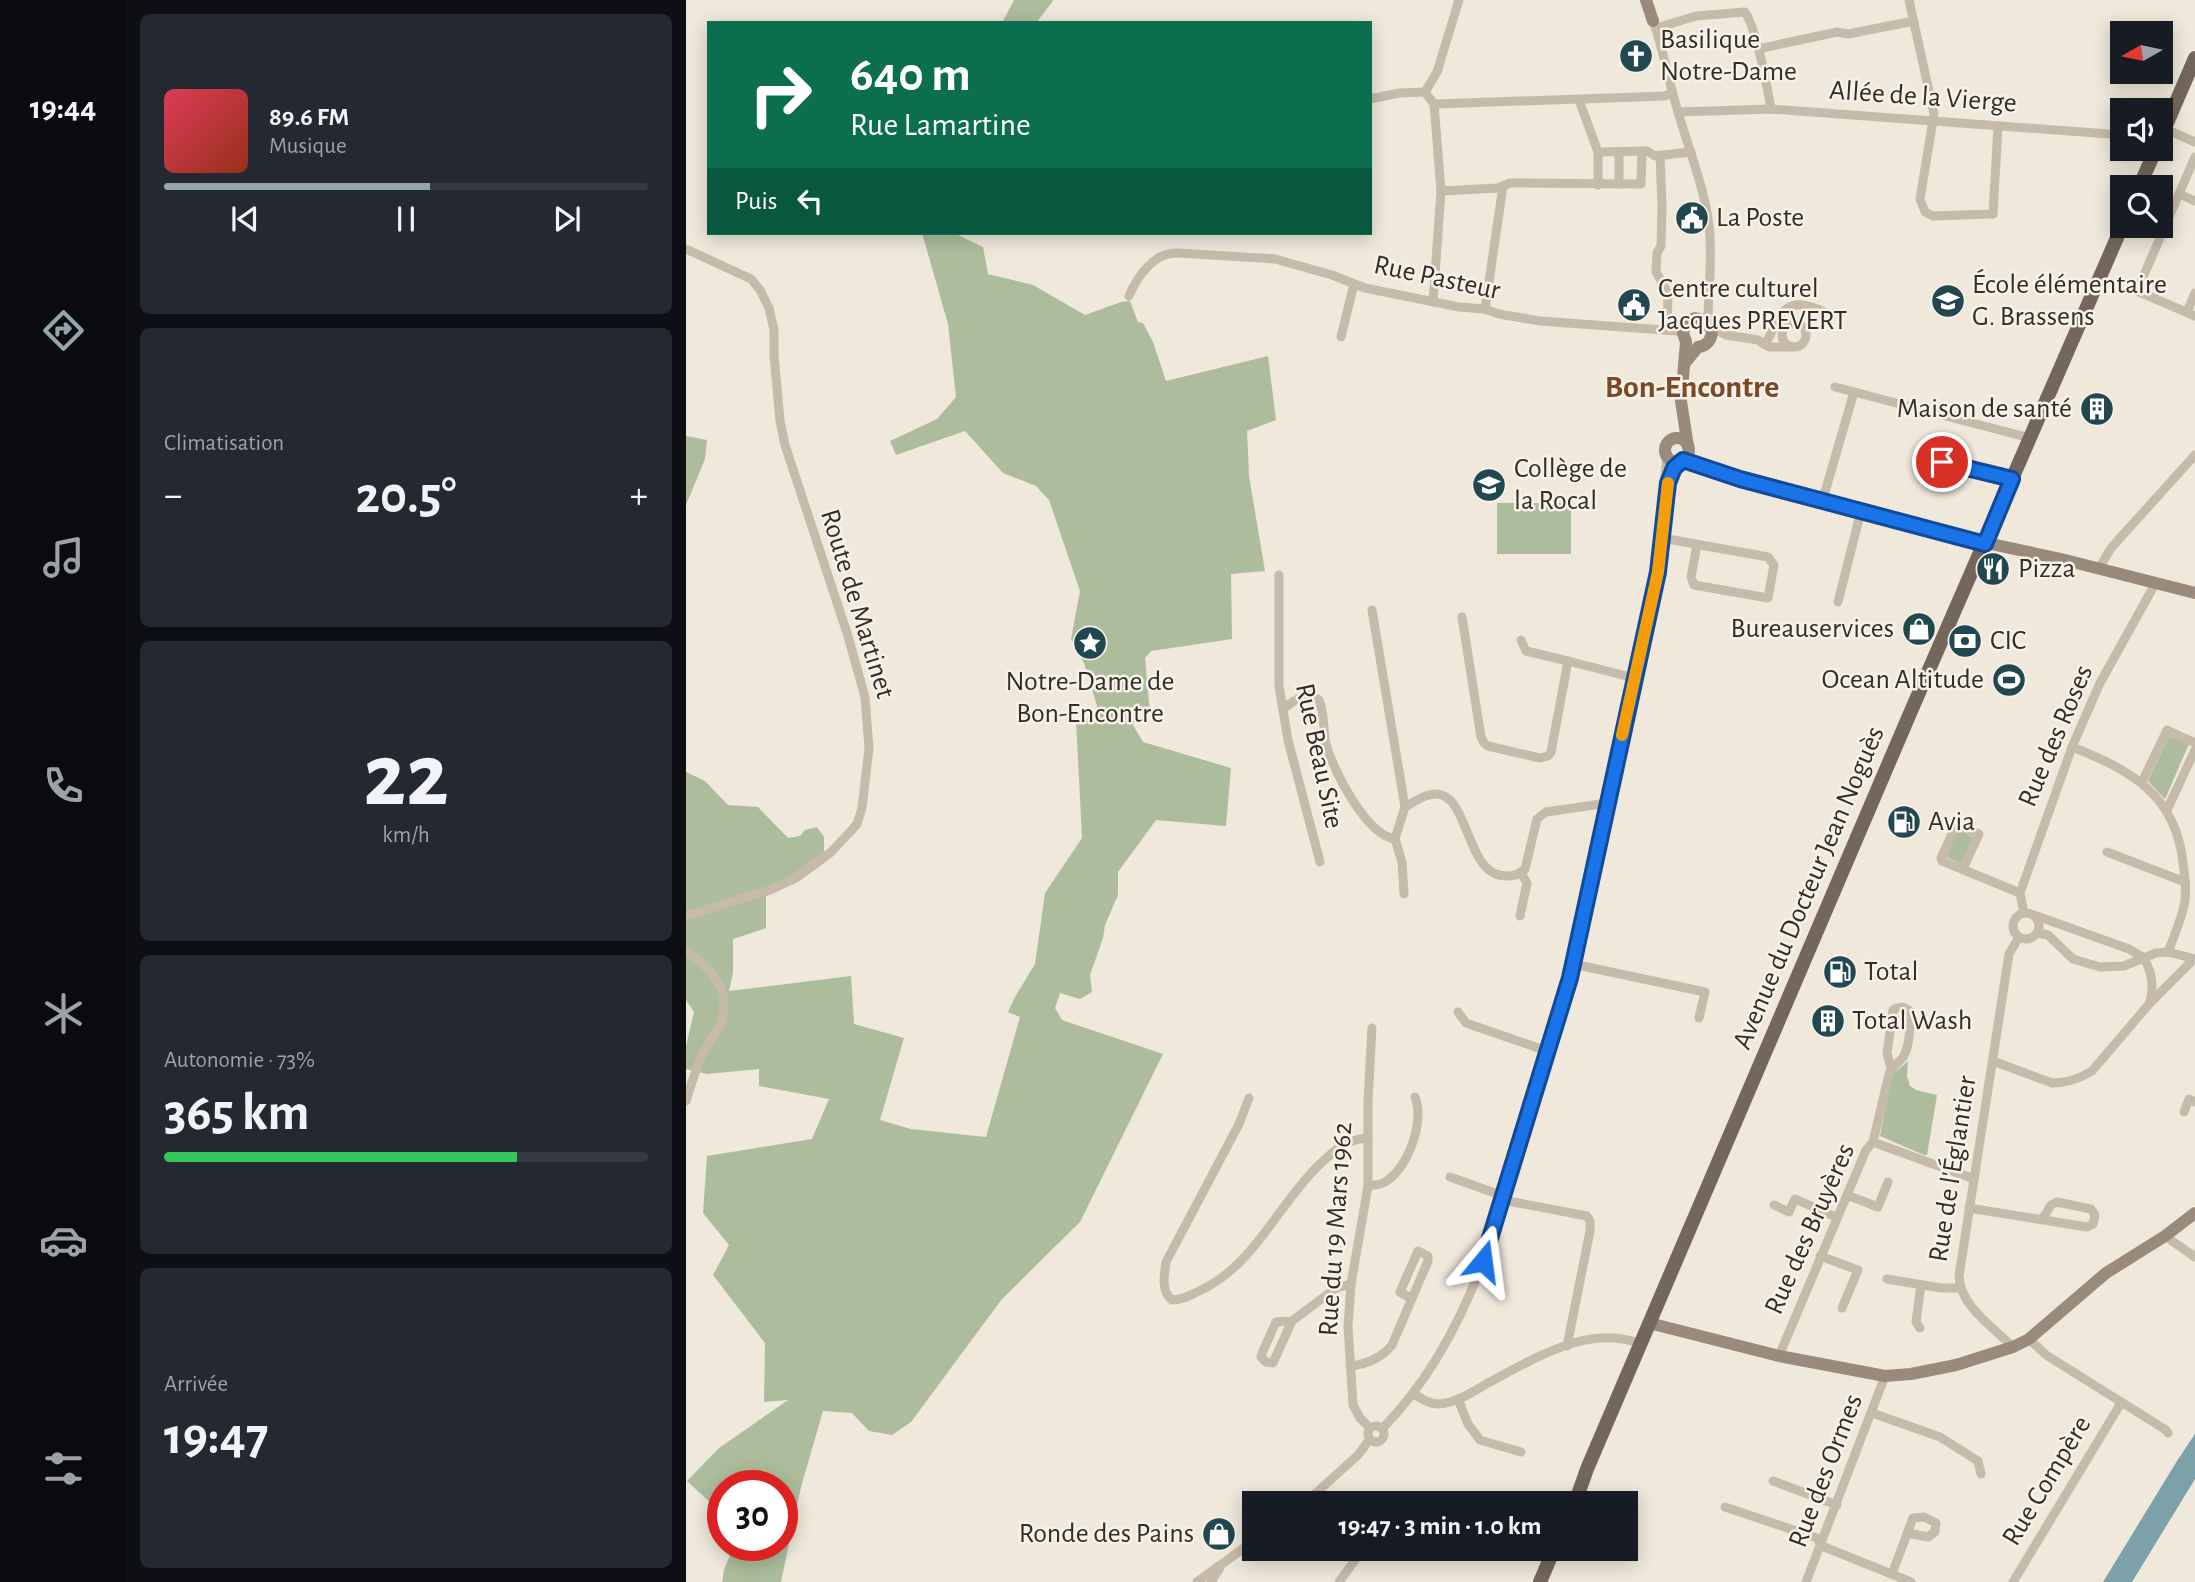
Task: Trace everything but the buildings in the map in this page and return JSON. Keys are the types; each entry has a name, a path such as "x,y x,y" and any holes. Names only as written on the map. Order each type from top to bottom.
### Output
{"main road":[{"path":"2173,110 2195,58"},
{"name":"Avenue du Docteur Jean Noguès","path":"1578,1491 2117,238"},
{"path":"1538,1582 1548,1561"}],"street":[{"path":"1425,92 1437,72 1459,0"},
{"path":"1646,0 1664,52 1672,93 1691,152 1709,225 1708,304 1712,335 1687,334"},
{"path":"1909,0 1933,105 1934,121 1920,199 1925,212 1933,216 1993,214 1998,125"},
{"path":"1655,24 1742,11 1748,15 1771,108"},
{"path":"1758,49 1837,32 1848,34 1914,21"},
{"path":"1372,99 1399,93 1425,92"},
{"path":"1425,92 1434,104 1441,191 1433,302"},
{"path":"1434,104 1579,100 1665,96 1672,93"},
{"path":"1579,100 1598,152 1598,185"},
{"name":"Allée de la Vierge","path":"1678,112 1771,108 2110,134"},
{"path":"2173,136 2195,142"},
{"path":"1441,191 1507,185 1642,184 1642,151"},
{"path":"1598,152 1642,151 1660,155 1691,152"},
{"path":"1619,152 1619,184"},
{"path":"1660,155 1661,246 1657,253 1656,272 1687,334 1681,395 1685,455 1668,483 1664,513"},
{"path":"2195,156 2137,290 2191,314 2195,293"},
{"path":"1485,309 1507,185"},
{"path":"2179,194 2195,201"},
{"name":"Route de Martinet","path":"686,249 751,279 769,308 774,330 774,355 785,446 844,623 864,693 869,748 862,808 857,824 830,853 785,885 686,916"},
{"name":"Rue Pasteur","path":"1129,296 1144,271 1170,253 1275,259 1332,275 1365,288 1433,302 1485,309 1540,321 1687,334"},
{"path":"1340,337 1354,284"},
{"path":"1687,334 1708,304"},
{"path":"1763,340 1778,317 1790,305 1799,304 1824,312"},
{"path":"1687,334 1700,318 1726,335"},
{"path":"1687,334 1763,340 1783,330 1788,324 1796,323 1805,330 1807,337 1804,344 1797,348 1769,347 1763,340"},
{"path":"1783,330 1784,342 1790,347"},
{"path":"1835,387 2030,438"},
{"path":"1823,499 1854,392"},
{"path":"1382,1429 1414,1394 1453,1332 1470,1297 1573,964 1658,572 1664,513 1666,445 1673,439 1683,410"},
{"path":"1673,439 1683,440 1685,455"},
{"path":"1685,455 1740,479 1985,544 2194,592"},
{"path":"1667,456 1672,461 1685,455"},
{"path":"2098,569 2111,548 2195,455"},
{"path":"1919,456 2012,479"},
{"path":"1838,602 1861,511"},
{"path":"1662,538 1768,557 1774,565 1768,598 1694,586 1691,578 1697,545"},
{"name":"Rue Beau Site","path":"1279,575 1279,686 1288,740 1320,862"},
{"name":"Rue des Roses","path":"2020,893 2072,747 2100,683 2155,584"},
{"path":"1372,610 1405,807 1395,839 1402,862 1404,894"},
{"path":"1462,617 1481,737 1488,746 1540,758 1548,756 1568,661"},
{"path":"1521,640 1526,651 1634,678"},
{"path":"1283,709 1304,695 1311,695 1318,700 1322,709 1326,744 1336,771 1365,818 1385,836 1395,839"},
{"path":"2142,782 2167,730 2195,743"},
{"path":"2072,747 2117,766 2142,782 2167,810 2182,853 2185,883 2184,906 2168,952"},
{"path":"2167,810 2195,750"},
{"path":"1405,807 1431,794 1449,798 1455,804 1483,866 1501,876 1511,876 1521,873 1526,865 1537,819 1542,815 1608,803"},
{"path":"1963,869 1979,834 1955,825 1941,859 1943,862 2020,893 2029,914 2040,926 2038,933 2031,939 2019,937 2014,930 2014,921 2029,914 2105,940 2144,958 2152,977 2150,1003"},
{"path":"2107,852 2185,883"},
{"path":"1520,916 1527,883 1521,873"},
{"path":"2019,937 2009,954 1993,1061 2045,1082 2060,1083 2092,1071 2150,1003 2194,959 2168,952 2156,953 2124,966 2100,967 2074,959 2048,935 2038,933"},
{"path":"686,951 710,969 717,979 724,998 724,1009 720,1025 695,1069 686,1101"},
{"path":"1573,964 1705,992 1699,1018"},
{"path":"1873,1142 1891,1068 1905,1054 1908,1043 1910,1012 1903,1006 1893,1010 1887,1053 1891,1068"},
{"path":"1458,1012 1466,1023 1547,1051"},
{"name":"Rue du 19 Mars 1962","path":"1370,1428 1353,1405 1348,1326 1350,1284 1368,1186 1372,1028"},
{"name":"Rue de l'Églantier","path":"1993,1061 1959,1288 1965,1299 2013,1347"},
{"path":"1368,1186 1387,1181 1401,1166 1412,1144 1419,1116 1415,1097"},
{"path":"1248,1098 1239,1124 1166,1262 1165,1287 1167,1296 1172,1300 1210,1286 1236,1266 1252,1251 1290,1196 1309,1175 1344,1144 1368,1137"},
{"path":"2183,1112 2189,1099 2195,1102"},
{"name":"Rue des Bruyères","path":"1779,1356 1836,1217 1866,1150 1873,1142 1974,1179"},
{"path":"1450,1177 1495,1193 1508,1201 1587,1216 1590,1231 1567,1346"},
{"path":"1847,1195 1878,1207 1888,1182"},
{"path":"1774,1205 1789,1212 1795,1199 1836,1217"},
{"path":"1969,1208 2042,1220 2087,1227 2093,1224 2095,1215 2091,1209 2057,1202 2051,1205 2042,1220"},
{"path":"1649,1323 1779,1356 1885,1376 1956,1366 2029,1339 2106,1273 2165,1236 2195,1213"},
{"path":"2165,1236 2195,1257"},
{"path":"1350,1366 1360,1365 1389,1349 1412,1299 1428,1261 1428,1256 1418,1251 1400,1292 1412,1299"},
{"path":"1820,1256 1858,1270 1842,1308"},
{"path":"1887,1279 1941,1288 1959,1288"},
{"path":"1292,1321 1276,1322 1261,1357 1266,1362 1273,1363 1292,1321 1336,1288 1350,1284"},
{"path":"1920,1328 1916,1322 1921,1285"},
{"path":"1414,1394 1438,1404 1458,1399 1539,1356 1567,1346 1614,1337 1640,1344"},
{"path":"2029,1339 2046,1355 2168,1433"},
{"name":"Rue des Ormes","path":"1806,1582 1885,1376"},
{"path":"1458,1399 1468,1424 1480,1440 1521,1452"},
{"name":"Rue Compère","path":"2013,1582 2121,1404"},
{"path":"1872,1413 1940,1437 1978,1461 1980,1474"},
{"path":"1376,1426 1382,1429 1384,1435 1380,1440 1376,1442 1370,1439 1370,1428 1376,1426"},
{"path":"1321,1491 1370,1439"},
{"path":"1773,1481 1837,1505"},
{"path":"1725,1507 1817,1538 1822,1546 1911,1582"},
{"path":"1892,1574 1907,1533"},
{"path":"1198,1582 1242,1549"},
{"path":"1211,1582 1225,1560"},
{"path":"1339,1582 1354,1561"}],"green space":[{"path":"1014,0 1053,1 1038,21 1003,21"},
{"path":"923,235 958,235 983,247 988,274 1033,285 1085,315 1130,301 1138,322 1143,323 1153,342 1166,381 1268,356 1276,420 1247,431 1249,476 1265,571 1231,574 1232,639 1151,651 1145,658 1150,713 1138,712 1133,725 1143,742 1231,768 1226,826 1156,820 1118,872 1118,895 1105,925 1090,975 1092,992 1080,999 1060,993 1055,1008 1062,1020 1163,1054 1080,1222 1002,1299 911,1422 892,1435 869,1431 852,1413 823,1411 798,1501 798,1470 707,1470 707,1500 687,1481 719,1448 788,1400 764,1402 765,1343 713,1275 729,1245 703,1213 707,1156 812,1139 829,1099 759,1086 759,1069 707,1074 686,1069 686,1046 694,1012 686,1000 686,772 705,781 728,805 758,807 788,838 800,836 805,830 817,827 824,837 824,852 786,880 766,890 766,928 733,939 733,973 729,991 851,976 854,1024 904,1038 880,1120 911,1129 986,1137 1020,1017 1008,1012 1035,964 1045,893 1082,838 1076,720 1100,715 1084,663 1071,639 1080,591 1049,500 1036,486 1003,473 965,431 896,455 890,441 937,419 956,397 948,324"},
{"path":"686,436 707,440 705,459 686,505"},
{"path":"1497,503 1571,503 1571,554 1497,554"},
{"path":"2169,736 2189,744 2165,799 2148,781"},
{"path":"1958,830 1973,837 1962,864 1946,857"},
{"path":"1908,1061 1907,1076 1910,1086 1937,1095 1927,1155 1880,1136 1892,1075"},
{"path":"728,1561 785,1561 781,1582 722,1582"}],"water":[{"path":"2195,1434 2195,1479 2132,1582 2103,1582 2177,1461"}],"slow traffic":[{"path":"1622,735 1658,572 1668,483"}],"place":[{"name":"Basilique Notre-Dame","path":"1636,56"},
{"name":"La Poste","path":"1692,218"},
{"name":"École élémentaire G. Brassens","path":"1948,301"},
{"name":"Centre culturel Jacques PREVERT","path":"1634,305"},
{"name":"Maison de santé","path":"2097,409"},
{"name":"Collège de la Rocal","path":"1489,485"},
{"name":"Pizza","path":"1993,569"},
{"name":"Bureauservices","path":"1919,629"},
{"name":"CIC","path":"1965,641"},
{"name":"Notre-Dame de Bon-Encontre","path":"1090,643"},
{"name":"Ocean Altitude","path":"2009,680"},
{"name":"Avia","path":"1904,822"},
{"name":"Total","path":"1840,972"},
{"name":"Total Wash","path":"1828,1021"},
{"name":"Ronde des Pains","path":"1219,1534"}],"district":[{"name":"Bon-Encontre","path":"1692,387"}],"route":[{"path":"1483,1261 1578,946 1658,572 1668,483 1674,468 1683,460 1740,479 1985,544 2012,479 1942,462"}]}
